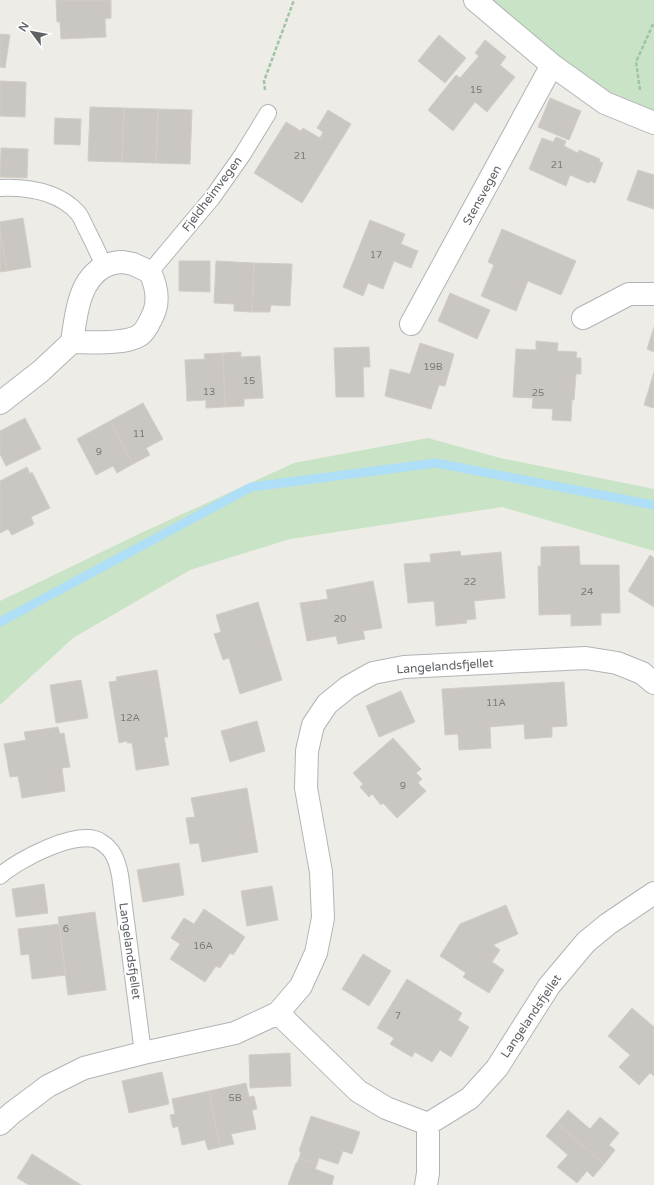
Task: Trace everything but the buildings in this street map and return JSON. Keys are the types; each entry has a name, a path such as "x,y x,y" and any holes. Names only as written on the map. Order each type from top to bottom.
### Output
{"street":[{"path":"475,0 552,65 605,103 649,121"},
{"name":"Stensvegen","path":"411,324 552,65"},
{"path":"0,404 41,371 72,342 78,305 86,284 94,274 104,266 123,262 133,264 150,272 156,289 157,304 154,314 147,327 140,335 131,339 110,342 72,342"},
{"path":"583,318 629,294 654,294"},
{"name":"Langelandsfjellet","path":"0,1124 48,1086 84,1068 143,1052 235,1032 278,1013 301,986 316,953 323,918 321,872 306,788 307,751 313,725 327,704 348,687 373,673 404,667 586,658 617,663 642,673 654,683"},
{"name":"Langelandsfjellet","path":"428,1124 470,1098 497,1068 549,986 586,942 608,924 654,893"},
{"path":"278,1013 358,1091 386,1108 428,1124 428,1173 426,1185"}],"lane":[{"name":"Fjeldheimvegen","path":"150,272 212,198 243,154 268,113"},
{"path":"0,188 31,189 45,193 69,205 78,214 104,266"},
{"name":"Langelandsfjellet","path":"0,876 6,870 33,854 78,838 93,838 100,841 112,850 117,861 120,875 143,1052"}],"path":[{"path":"268,113 264,81 294,0"},
{"path":"649,121 636,62 654,22"}],"green space":[{"path":"463,0 654,0 654,121 534,53"},
{"path":"428,438 500,458 654,489 654,551 502,507 290,539 190,570 73,638 0,705 0,601 141,533 294,463"}],"waterway":[{"path":"0,622 251,487 436,463 654,505"}]}
